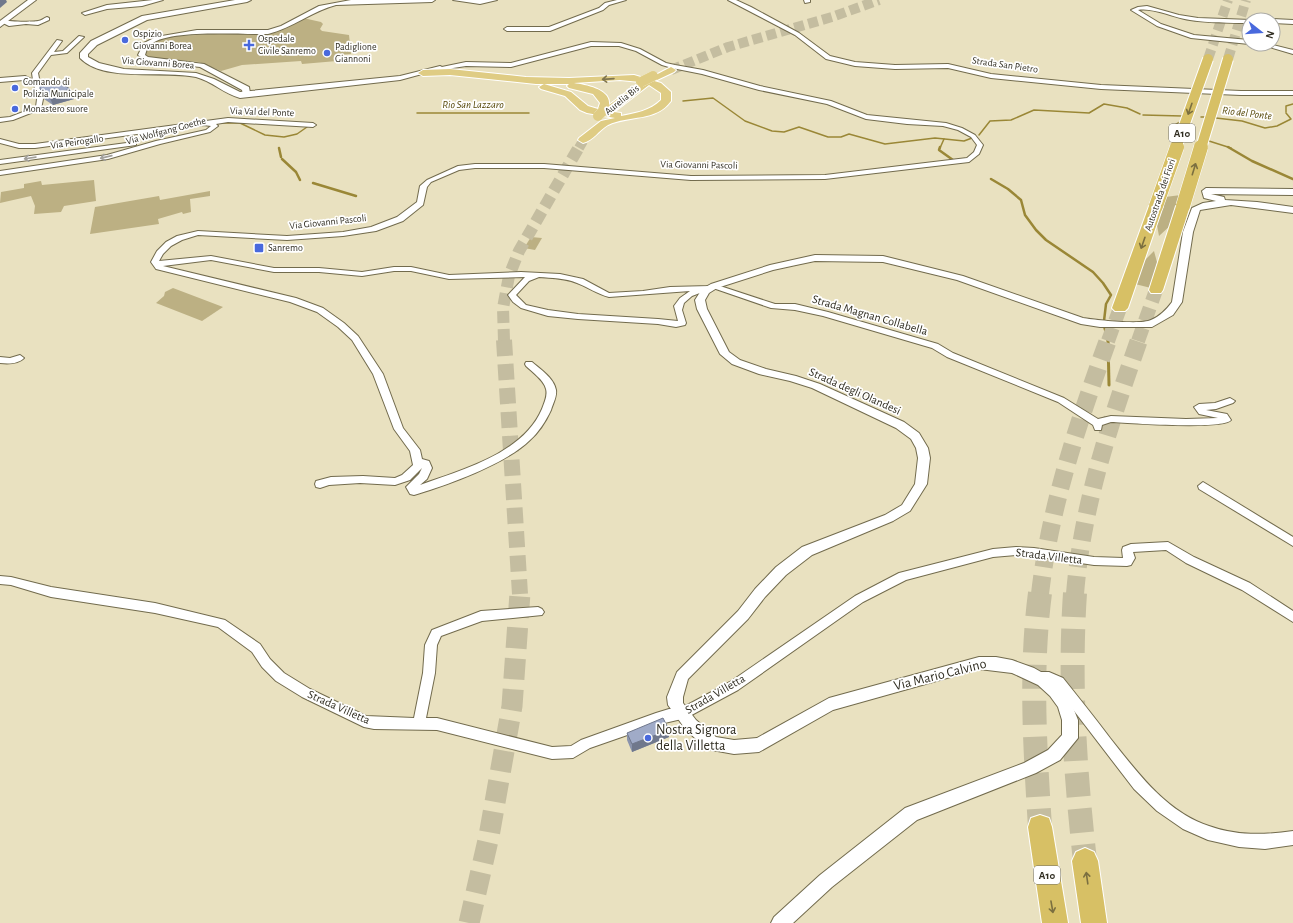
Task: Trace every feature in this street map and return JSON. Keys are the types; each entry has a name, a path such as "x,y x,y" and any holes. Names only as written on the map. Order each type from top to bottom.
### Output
{"highway":[{"name":"Autostrada dei Fiori","path":"1120,308 1208,59"},
{"name":"Autostrada dei Fiori","path":"1156,290 1228,59"},
{"path":"423,72 449,70 562,91 571,96 584,108 606,114 625,114 641,111 651,105 654,96 650,88 655,78"},
{"path":"472,74 607,88"},
{"path":"618,88 655,78"},
{"name":"Aurelia Bis","path":"526,80 570,81 638,79 655,84 666,92 666,101 654,111 605,123 583,141 602,114 655,78"},
{"path":"555,83 579,87 598,93 605,100 606,106 602,114"},
{"name":"A10","path":"1040,827 1055,923"},
{"path":"1085,861 1094,923"}],"main road":[{"path":"3,22 32,0"},
{"name":"Via Giovanni Borea","path":"246,93 235,94 197,75 114,69 100,66 84,58 84,53 94,43 145,18 247,0"},
{"path":"246,93 400,78 423,72"}],"street":[{"path":"85,13 107,7 142,4 160,0"},
{"name":"Via Giovanni Borea","path":"246,93 246,89 206,66 146,59 141,55 141,50 150,42 167,35 272,31 292,23 316,9 336,3 432,0"},
{"path":"456,0 480,2 494,0"},
{"path":"507,29 550,30 601,9 607,4 623,0"},
{"name":"Strada San Pietro","path":"731,0 797,34 828,58 855,64 896,67 948,66 991,76 1101,87 1233,93 1293,93"},
{"path":"1241,21 1204,20 1178,16 1145,8 1134,10 1159,24 1193,37 1241,41"},
{"path":"3,22 9,24 26,22 38,23 47,19"},
{"path":"1281,21 1293,22"},
{"path":"48,54 65,52 81,37"},
{"path":"0,120 11,119 39,108 40,99 35,73 59,41"},
{"name":"Via Giovanni Pascoli","path":"156,264 157,255 169,243 198,233 295,237 343,234 380,227 400,219 415,208 420,203 424,186 429,181 458,168 486,165 544,166 692,178 825,177 969,160 977,153 980,145 973,136 960,129 944,124 907,122 866,116 829,102 759,88 703,72 669,66 638,50 619,44 591,44 511,66 449,70"},
{"path":"1281,49 1293,52"},
{"path":"0,80 24,78 36,83"},
{"name":"Via Val del Ponte","path":"210,123 228,120 314,125"},
{"name":"Via Wolfgang Goethe","path":"0,141 19,146 36,146 210,123 215,126 211,130 180,136 108,157 0,174"},
{"name":"Via Peirogallo","path":"0,162 180,136"},
{"path":"1293,192 1224,190 1206,191 1205,194 1213,199 1293,206"},
{"path":"536,276 526,279 512,295 514,301 522,306 548,313 624,320 654,320 679,324 682,323 678,309 682,300 697,291 770,268 815,258 883,259 960,278 1081,321 1100,324 1155,323 1169,313 1177,302 1188,232 1196,208 1216,203 1243,204 1293,210"},
{"name":"Strada Magnan Collabella","path":"156,264 211,258 274,270 319,270 366,274 394,269 411,269 449,277 521,274 536,276 560,276 573,279 609,295 643,293 670,288 709,288 774,306 795,307 825,314 935,346 950,355 1061,400 1097,426 1111,419 1186,422 1224,421 1226,420 1224,416 1202,412 1199,407 1216,406 1230,401"},
{"path":"156,264 168,270 292,300 320,310 341,325 355,338 378,374 399,429 415,450 418,462 411,474 402,480 394,482 366,480 326,482 320,484"},
{"name":"Strada degli Olandesi","path":"682,714 674,697 682,676 743,615 760,593 781,572 807,551 826,542 889,518 906,508 921,484 924,458 922,448 915,436 900,425 816,386 792,378 763,372 736,362 726,354 702,309 700,300 709,288"},
{"path":"0,360 10,361 20,358"},
{"path":"418,462 425,463 427,468 423,476 411,487 414,491 482,466 521,443 543,417 552,398 551,389 548,382 529,364"},
{"path":"1203,486 1293,542"},
{"name":"Strada Villetta","path":"0,580 11,581 51,592 156,608 221,623 256,648 266,663 280,677 306,693 364,721 374,723 437,724 552,753 567,753 586,744 656,719 669,715 682,714 734,686 859,599 879,587 903,576 993,554 1028,552 1094,561 1127,562 1129,558 1127,550 1131,548 1168,546 1181,557 1230,578 1273,602 1293,617"},
{"path":"419,724 429,673 431,645 436,634 481,616 538,612"},
{"name":"Via Mario Calvino","path":"682,714 690,725 712,742 734,747 759,745 828,705 979,663 994,662 1020,668 1038,677 1055,691 1063,701 1071,720 1070,738 1054,755 1030,768 911,814 826,881 780,923"},
{"path":"1038,677 1049,677 1060,682 1138,786 1162,806 1188,824 1208,833 1239,840 1265,842 1293,838"}],"shaded area":[{"name":"Ospedale Civile Sanremo","path":"303,18 321,22 323,24 320,29 322,31 349,35 351,54 339,55 337,61 302,64 301,61 242,65 221,71 199,62 148,58 145,53 151,43 163,37 279,30"},
{"path":"94,180 96,201 64,206 61,212 34,214 35,206 31,196 0,203 1,192 24,188 24,184 41,181 42,185"},
{"path":"210,191 210,196 190,199 191,212 183,214 182,212 158,219 159,224 90,234 95,207 159,196 160,200"},
{"path":"1181,195 1172,224 1159,236 1156,220 1165,197"},
{"path":"531,237 542,238 535,250 524,248"},
{"path":"1154,251 1158,266 1151,288 1135,284 1142,263"},
{"path":"173,288 223,307 202,321 156,303 164,296 165,292"}],"building":[{"path":"58,81 70,89 49,96 40,89 40,86"},
{"path":"663,718 669,730 632,744 627,733"}],"waterway":[{"name":"Rio San Lazzaro","path":"683,101 713,98 745,121 772,131 784,132 799,127 828,137 841,137 849,134 885,144 935,138 964,141 972,138"},
{"name":"Rio del Ponte","path":"979,135 990,121 1011,120 1034,110 1089,113 1104,104 1127,108 1140,114"},
{"name":"Rio del Ponte","path":"1286,112 1286,106 1293,104"},
{"name":"Rio San Lazzaro","path":"417,113 529,113"},
{"name":"Rio del Ponte","path":"1216,118 1242,121 1265,128 1277,126 1291,119 1286,113"},
{"name":"Rio del Ponte","path":"1143,115 1182,116"},
{"path":"1176,135 1173,131 1175,125 1180,122"},
{"name":"Rio San Lazzaro","path":"221,123 240,123 265,135 284,137 297,134 307,127"},
{"path":"940,148 944,139"},
{"path":"1209,141 1228,147"},
{"path":"940,147 939,150 953,160"},
{"path":"1228,147 1252,161 1293,179"},
{"path":"279,148 281,157"},
{"path":"282,159 296,172 300,180"},
{"path":"991,179 1008,189 1021,200 1025,215 1036,230 1046,240 1093,272 1103,283 1111,295 1106,304 1104,321"},
{"path":"313,183 356,196"},
{"path":"1104,326 1108,341"},
{"path":"1108,340 1109,385"}],"tunnel":[{"path":"671,70 728,47 832,17 879,0"},
{"path":"1208,59 1228,0"},
{"path":"1228,59 1246,0"},
{"path":"579,148 583,141"},
{"path":"504,341 503,308 509,276 519,251 579,147"},
{"path":"1138,341 1156,290"},
{"path":"1108,341 1120,308"},
{"path":"504,340 520,593"},
{"path":"1040,594 1051,529 1066,465 1108,340"},
{"path":"1075,594 1084,529 1099,465 1139,340"},
{"path":"469,923 489,836 512,706 520,593"},
{"path":"1040,593 1034,680 1035,739 1040,827"},
{"path":"1075,593 1073,627 1074,727 1078,794 1085,861"}],"place":[{"name":"Ospizio Giovanni Borea","path":"125,40"},
{"name":"Ospedale Civile Sanremo","path":"249,45"},
{"name":"Padiglione Giannoni","path":"327,53"},
{"name":"Comando di Polizia Municipale","path":"15,88"},
{"name":"Monastero suore","path":"15,109"},
{"name":"Sanremo","path":"259,248"},
{"name":"Nostra Signora della Villetta","path":"648,738"}]}
